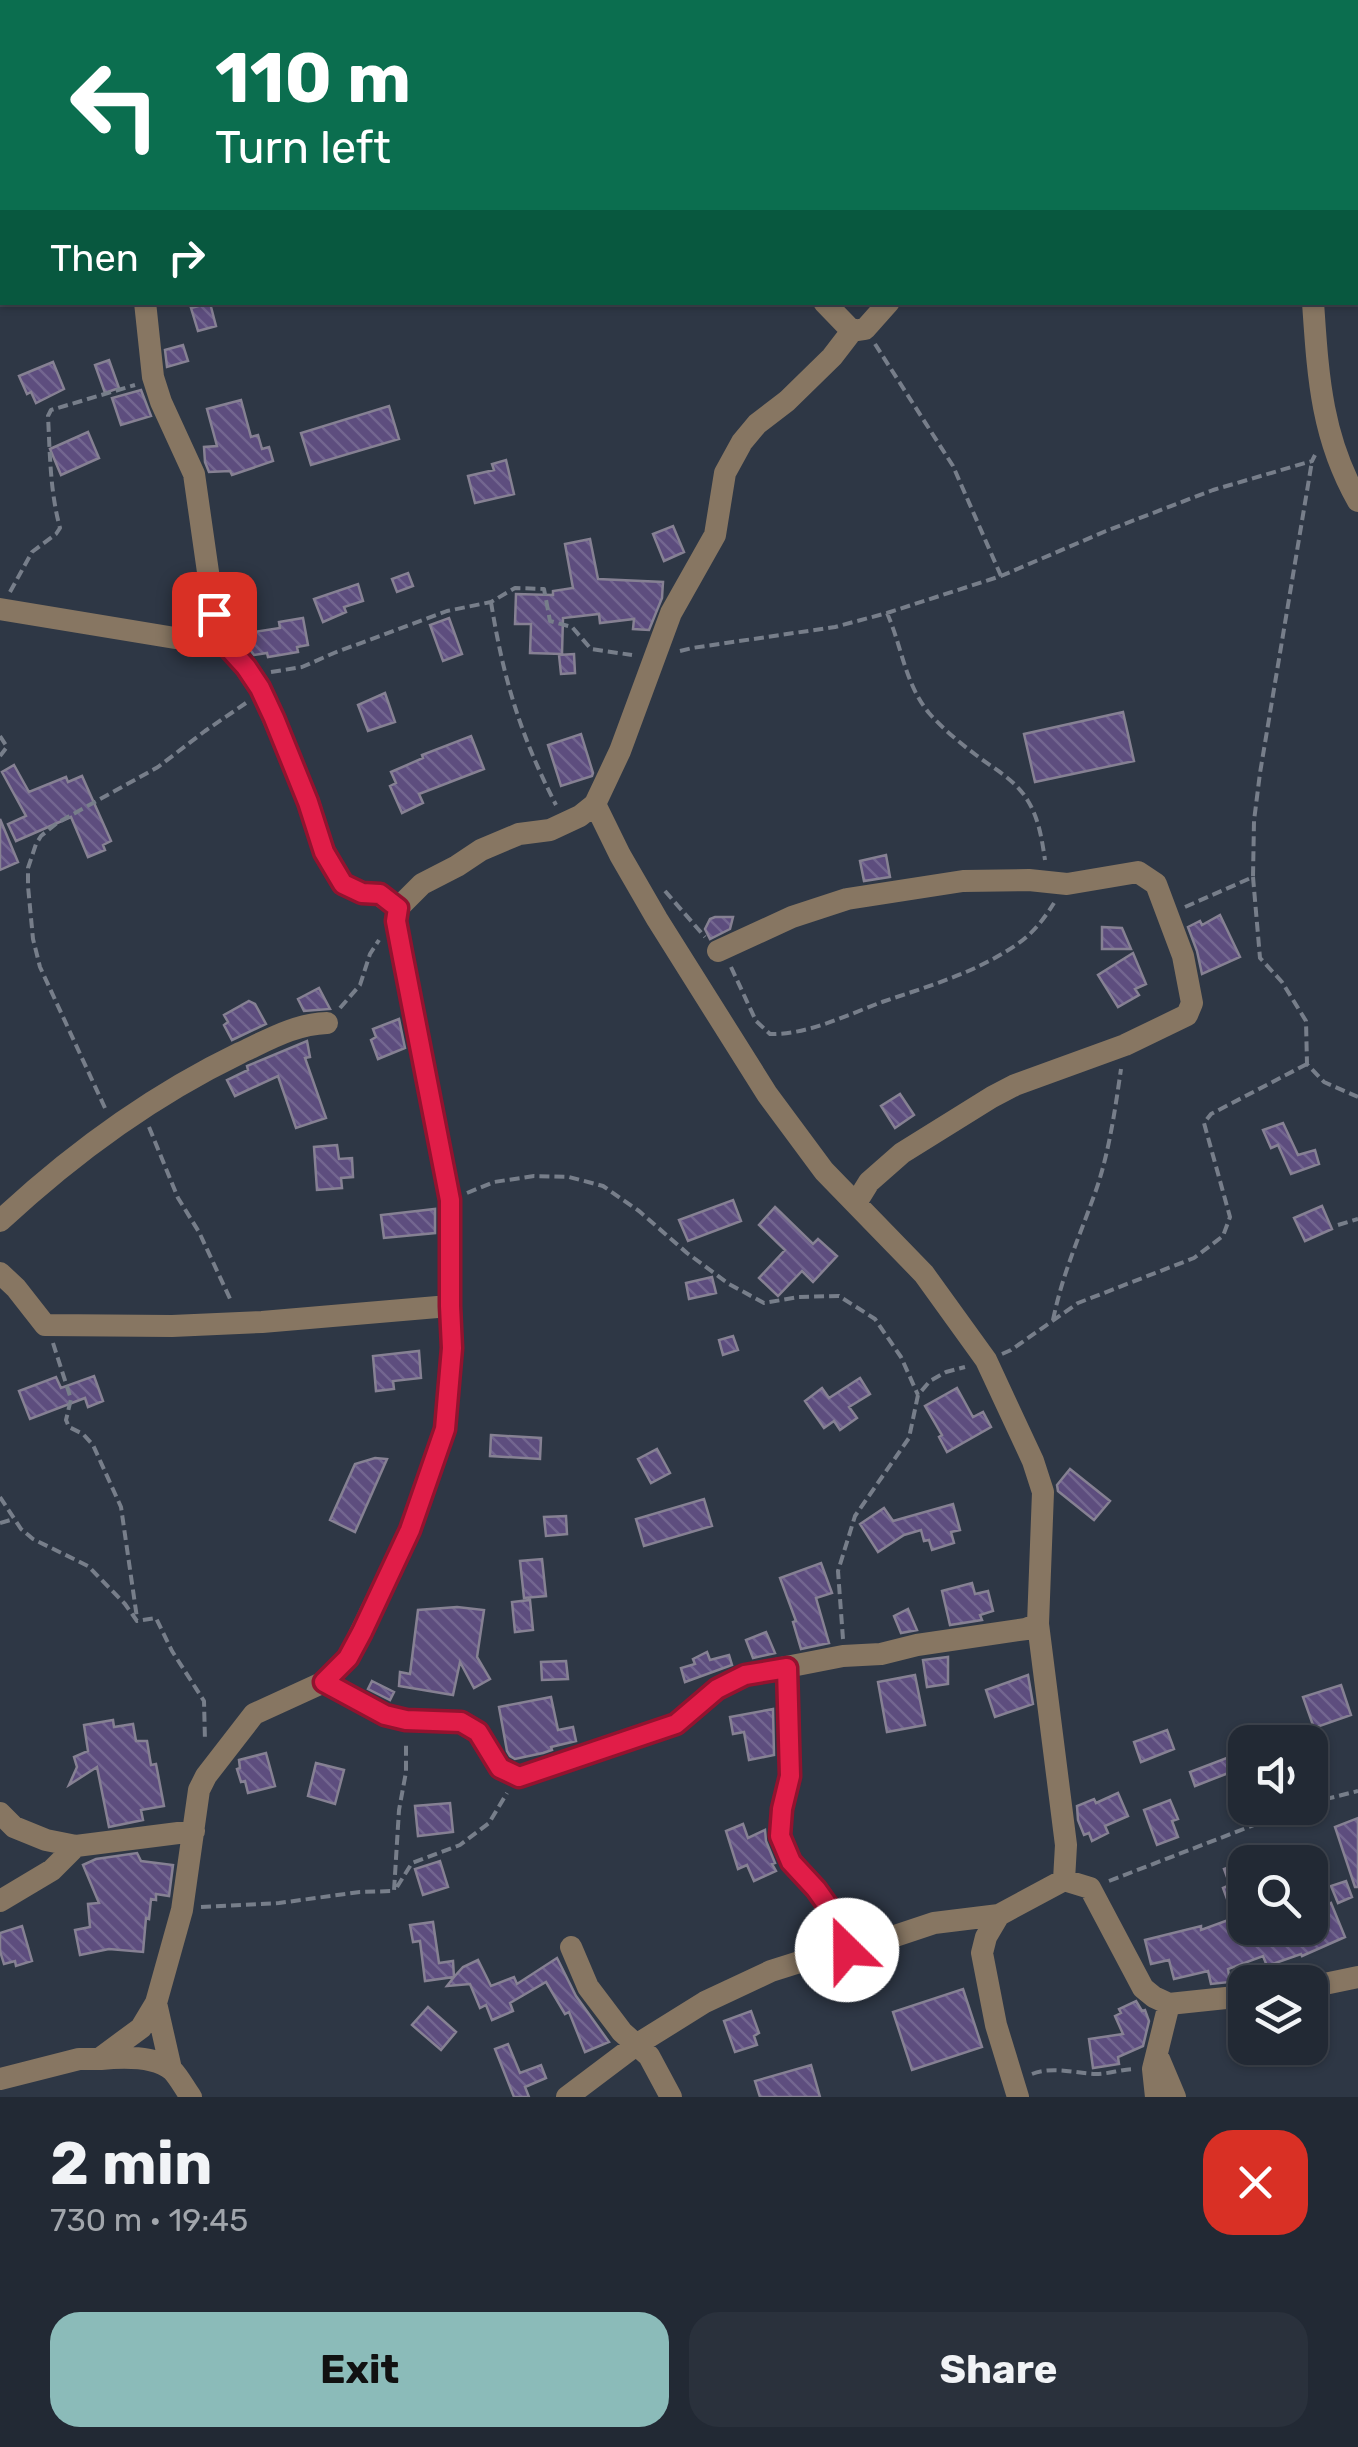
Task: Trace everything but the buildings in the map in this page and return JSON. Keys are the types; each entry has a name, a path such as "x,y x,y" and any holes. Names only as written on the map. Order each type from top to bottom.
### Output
{"street":[{"path":"99,2059 142,2028 156,2003 182,1910 200,1790 206,1776 254,1714 324,1682 348,1658 362,1632 426,1489 445,1429 452,1348 450,1200 397,914 380,894 362,893 343,884 324,852 308,802 261,690 217,635 194,474 160,402 153,376 146,305"},
{"path":"828,305 858,330"},
{"path":"397,914 422,884 480,850 519,834 550,830 595,804 620,751 671,613 715,535 726,473 742,442 756,424 786,401 886,305"},
{"path":"1313,305 1326,427 1358,501"},
{"path":"0,609 175,638 217,635"},
{"path":"595,804 648,903 768,1094 824,1171 924,1274 986,1360 1033,1461 1043,1492 1038,1624 1066,1845 1064,1880"},
{"path":"718,951 792,917 847,898 963,882 1058,883 1138,872 1156,884 1183,956 1192,1003 1187,1015 1125,1045 1015,1084 992,1097 902,1153 869,1182 856,1203"},
{"path":"0,1220 140,1108 204,1070 276,1036 308,1024 326,1023"},
{"path":"0,1272 45,1325 172,1326 450,1306"},
{"path":"324,1682 385,1715 406,1720 461,1722 478,1732 500,1768 519,1777 676,1724 717,1689 745,1675 1038,1624"},
{"path":"787,1668 790,1776 780,1836 791,1862 838,1920 847,1950"},
{"path":"0,1813 14,1827 46,1840 76,1846 194,1831"},
{"path":"0,1901 52,1870 76,1846"},
{"path":"567,2097 636,2045 705,2002 771,1971 934,1924 999,1915 1064,1880 1090,1888 1143,1988 1154,1997 1169,2004 1228,1998"},
{"path":"999,1915 982,1952 996,2025 1015,2089"},
{"path":"572,1947 588,1987 612,2021 649,2056 671,2097"},
{"path":"1328,1983 1358,1977"},
{"path":"156,2003 171,2069 191,2097"},
{"path":"1156,2097 1154,2060 1169,2004"},
{"path":"0,2079 78,2059 128,2057 171,2069"},
{"path":"1154,2060 1176,2097"}],"path":[{"path":"858,330 954,466 1001,576"},
{"path":"0,609 32,552 60,528 51,472 51,410 123,390 153,376"},
{"path":"1326,427 1312,462 1260,773 1254,820 1254,876 1260,958 1282,982 1306,1021 1308,1064 1324,1082 1358,1096"},
{"path":"113,1126 40,967 28,868 41,836 57,823 158,767 261,690 266,673 302,667 447,611 491,602 515,588 544,589 550,621 572,627 591,649 655,660 692,648 835,627 1001,576 1212,490 1312,462"},
{"path":"491,602 520,728 565,823"},
{"path":"655,880 728,962 756,1021 770,1034 784,1035 825,1023 959,974 1004,952 1038,928 1058,883 1028,801 1018,787 929,712 908,679 887,613"},
{"path":"0,736 7,747 0,756"},
{"path":"1164,909 1187,907 1254,876"},
{"path":"326,1023 360,985 370,954 397,914"},
{"path":"1052,1322 1060,1283 1097,1190 1125,1045"},
{"path":"843,1656 838,1571 854,1516 908,1438 918,1395 946,1372 1011,1350 1078,1303 1194,1258 1223,1236 1230,1217 1204,1123 1211,1114 1308,1064"},
{"path":"140,1108 238,1322"},
{"path":"450,1200 494,1182 534,1176 570,1178 604,1186 715,1274 764,1303 839,1296 875,1319 902,1357 918,1395"},
{"path":"1338,1225 1358,1218"},
{"path":"45,1325 58,1352 71,1399 66,1420 69,1428 83,1434 93,1445 121,1507 137,1622"},
{"path":"0,1497 21,1529 88,1566 137,1622"},
{"path":"0,1523 14,1518"},
{"path":"137,1622 156,1618 204,1701 206,1776"},
{"path":"394,1891 399,1810 406,1772 406,1720"},
{"path":"394,1891 412,1864 460,1845 489,1822 519,1777"},
{"path":"1328,1797 1358,1791"},
{"path":"1090,1888 1254,1825"},
{"path":"182,1910 394,1891"},
{"path":"1015,2089 1041,2071 1098,2074 1154,2060"}],"route":[{"path":"214,614 217,635 260,688 308,802 324,852 343,884 362,893 380,894 398,908 396,921 450,1200 452,1348 445,1429 410,1530 362,1632 348,1658 324,1682 385,1715 406,1720 461,1722 478,1732 500,1768 519,1777 676,1724 717,1689 745,1675 787,1668 790,1776 780,1836 791,1862 838,1920 847,1950"}]}
